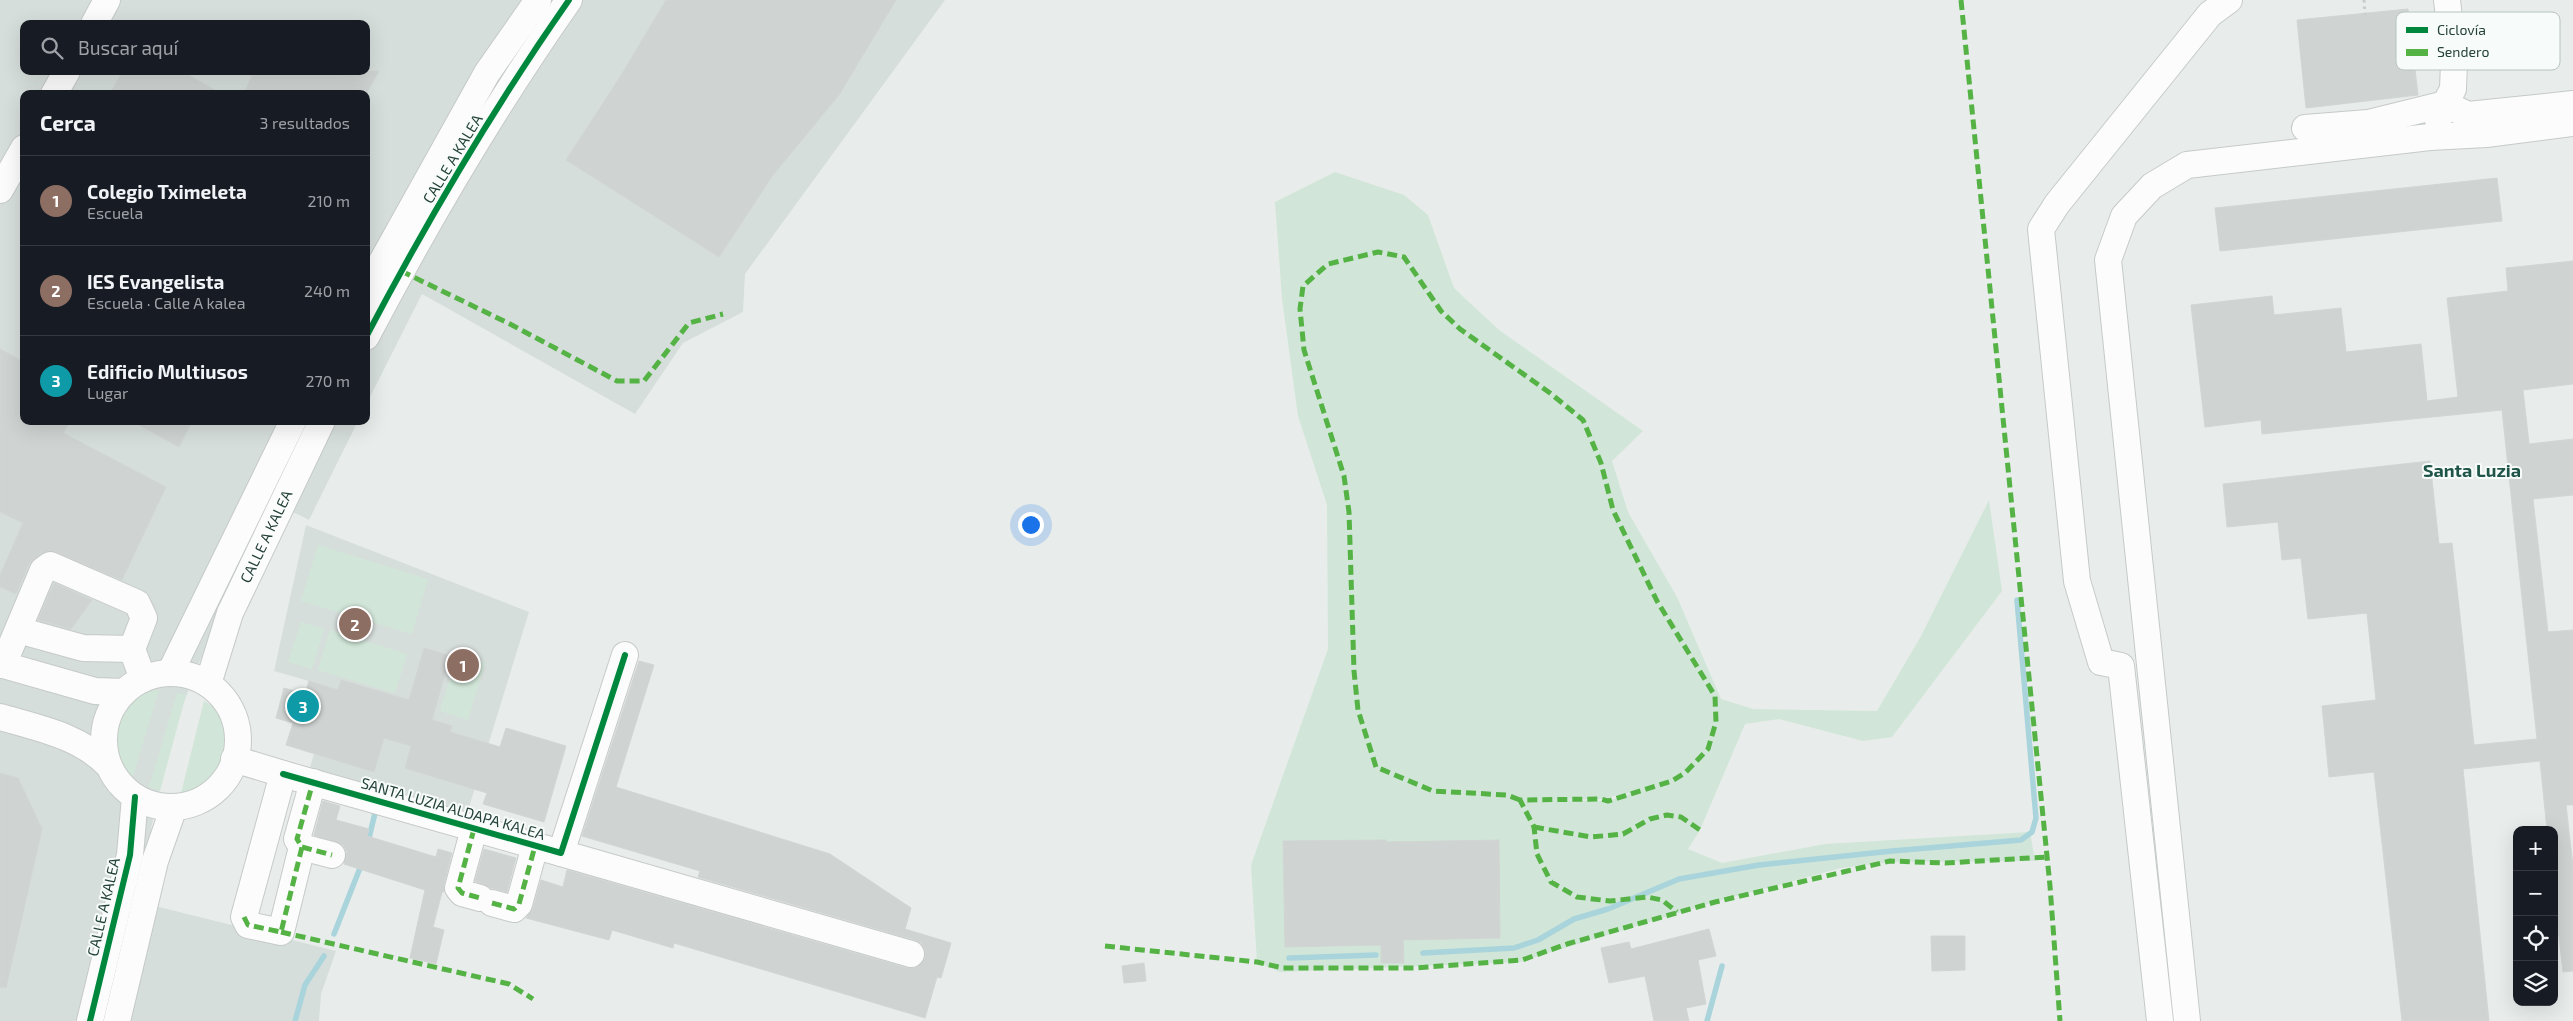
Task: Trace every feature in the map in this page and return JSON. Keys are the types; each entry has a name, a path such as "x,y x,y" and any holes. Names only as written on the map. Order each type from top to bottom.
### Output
{"street":[{"path":"96,20 107,0"},
{"name":"CALLE A KALEA","path":"370,283 487,73 538,0"},
{"name":"CALLE A KALEA","path":"370,329 401,271 522,68 569,0"},
{"path":"2160,1021 2121,666 2101,662 2076,581 2040,229 2057,204 2210,14 2229,0"},
{"path":"2430,137 2453,89 2454,70"},
{"path":"56,90 65,75"},
{"path":"2304,128 2368,123 2445,104 2468,115 2573,104"},
{"path":"2188,1021 2108,260 2124,216 2152,186 2188,165 2430,137 2486,134 2573,123"},
{"path":"0,190 20,155"},
{"name":"CALLE A KALEA","path":"170,673 291,425"},
{"name":"CALLE A KALEA","path":"208,684 230,613 320,425"},
{"path":"0,718 60,735 96,752 108,765 119,783 135,797 154,805 174,807 194,803 213,793 227,777 234,759 238,738 234,717 224,699 208,684 190,676 170,673 134,686 95,691 2,665 43,570 50,565 137,604 144,618 132,649 134,686 112,708 105,726 104,746 108,765"},
{"path":"18,630 83,648 132,649"},
{"name":"SANTA LUZIA ALDAPA KALEA","path":"560,853 625,655"},
{"name":"SANTA LUZIA ALDAPA KALEA","path":"234,759 910,954"},
{"path":"283,774 244,917 248,924 281,932 302,846"},
{"path":"312,782 297,839 302,846 332,854"},
{"name":"CALLE A KALEA","path":"90,1021 130,855 135,797"},
{"path":"117,1021 155,861 174,807"},
{"name":"SANTA LUZIA ALDAPA KALEA","path":"474,829 458,888 462,893 514,909 519,904 536,846"}],"path":[{"path":"2364,0 2365,14"}],"shaded area":[{"path":"0,0 945,0 745,274 743,312 683,343 635,414 422,294 370,397 370,90 20,90 20,425 356,425 309,520 271,501 212,629 181,710 167,757 135,901 336,951 321,994 319,1021 0,1021"},
{"path":"306,525 529,612 466,817 309,771 333,688 274,671"}],"green space":[{"path":"1335,172 1404,195 1428,215 1454,288 1499,330 1643,431 1612,461 1628,512 1677,597 1721,699 1753,709 1877,711 1921,636 1989,500 2002,591 1892,737 1863,741 1779,719 1745,724 1700,830 1688,849 1722,863 1825,844 2030,832 2035,861 1892,862 1841,868 1715,902 1519,962 1280,972 1257,962 1251,865 1328,649 1327,505 1298,416 1282,299 1275,202","holes":["1638,791 1608,801 1549,800 1601,799"]},
{"path":"318,545 428,579 412,634 301,601"},
{"path":"301,622 324,629 312,669 288,662"},
{"path":"330,630 407,654 395,693 318,670"},
{"path":"457,655 485,663 468,720 440,711"},
{"path":"145,690 159,690 132,779 121,771 114,761 111,748 112,734 123,708 132,698"},
{"path":"177,693 186,695 160,791 149,787"},
{"path":"204,701 216,710 222,724 224,739 222,754 217,769 208,782 196,790 181,793"}],"building":[{"path":"666,0 896,0 839,95 773,175 719,257 566,160 620,77"},
{"path":"2408,9 2408,12 2396,12 2396,70 2415,70 2418,95 2306,108 2297,20"},
{"path":"370,71 379,71 368,90 246,90 252,75 370,75"},
{"path":"121,75 188,75 215,90 112,90"},
{"path":"2497,178 2502,221 2220,251 2215,208"},
{"path":"2573,261 2573,384 2523,390 2529,444 2573,439 2573,495 2533,499 2548,632 2573,630 2573,805 2566,805 2573,866 2573,971 2563,972 2558,928 2558,826 2547,826 2540,761 2463,769 2489,1021 2402,1021 2374,772 2329,777 2322,706 2376,700 2367,613 2308,619 2301,558 2282,560 2278,522 2227,527 2223,484 2430,461 2439,544 2452,543 2474,745 2537,739 2502,410 2262,434 2261,420 2205,427 2191,305 2272,296 2274,315 2341,308 2346,352 2421,344 2427,401 2458,397 2447,298 2508,291 2506,268"},
{"path":"0,349 20,360 20,425 68,425 63,433 166,487 122,580 49,550 41,553 29,564 16,594 0,587 0,575 23,523 0,512"},
{"path":"139,425 190,425 179,447"},
{"path":"54,583 92,600 71,629 38,620"},
{"path":"424,648 450,656 432,720 452,726 450,732 500,747 506,728 566,746 544,822 483,804 487,793 405,768 411,746 384,738 374,772 286,745 293,723 276,718 284,688 305,694 309,681 338,690 341,680 409,700"},
{"path":"639,661 654,665 616,787 830,854 911,908 905,929 951,943 941,978 937,977 925,1018 674,943 673,948 612,930 609,940 526,918 533,908 541,880 563,887 567,870 907,968 915,968 925,959 925,950 921,943 915,940 698,877 700,871 582,836"},
{"path":"0,773 18,778 42,829 6,988 0,987"},
{"path":"323,801 340,806 336,820 369,829 367,836 436,857 438,849 452,853 444,884 444,892 442,892 433,927 444,930 436,964 410,958 425,890 344,864 347,852 343,845 314,835"},
{"path":"1386,840 1386,842 1499,840 1500,938 1403,940 1404,963 1381,963 1381,945 1285,947 1283,841"},
{"path":"484,849 516,858 507,892 475,881"},
{"path":"1709,929 1716,956 1698,960 1706,1004 1686,1008 1689,1021 1654,1021 1645,976 1609,983 1601,948 1629,942 1631,949"},
{"path":"1931,936 1965,936 1965,970 1932,971"},
{"path":"1144,963 1146,981 1124,983 1122,966"}],"waterway":[{"path":"1423,953 1514,948 1538,940 1574,919 1608,909 1679,879 1759,865 2021,840 2032,832 2036,818 2017,600"},
{"path":"368,842 375,813"},
{"path":"334,934 362,863"},
{"path":"1289,958 1376,955"},
{"path":"295,1021 305,985 324,956"},
{"path":"1707,1021 1722,966"}],"marked path":[{"path":"1961,0 2050,886 2060,1021"},
{"path":"1520,800 1507,795 1433,791 1376,767 1358,710 1354,671 1349,512 1344,476 1304,350 1300,309 1303,286 1328,264 1378,252 1404,257 1441,311 1460,329 1550,393 1583,420 1601,463 1613,510 1657,601 1715,696 1716,722 1708,749 1685,773 1672,781 1608,801 1601,799 1520,800 1534,827 1537,854 1551,882 1577,897 1610,901 1647,897 1662,900 1677,912"},
{"path":"401,271 510,324 617,381 644,381 689,323 723,314"},
{"path":"244,917 248,925 281,932 302,847 297,839 313,782"},
{"path":"1534,827 1591,837 1623,834 1650,819 1667,815 1681,817 1700,830"},
{"path":"474,829 458,888 462,893 480,898"},
{"path":"492,903 514,909 519,904 535,846"},
{"path":"302,847 332,855"},
{"path":"1105,946 1257,962 1283,968 1414,968 1522,960 1567,944 1715,902 1890,861 1945,863 2047,857"},
{"path":"281,932 509,984 533,999"}],"cycle path":[{"path":"370,330 462,165 514,81 569,0"},
{"path":"283,774 561,853 625,655"},
{"path":"90,1021 130,855 135,797"}],"place":[{"name":"IES Evangelista","path":"355,624"},
{"name":"Colegio Tximeleta","path":"463,665"},
{"name":"Edificio Multiusos","path":"303,706"}],"district":[{"name":"Santa Luzia","path":"2472,471"}]}
